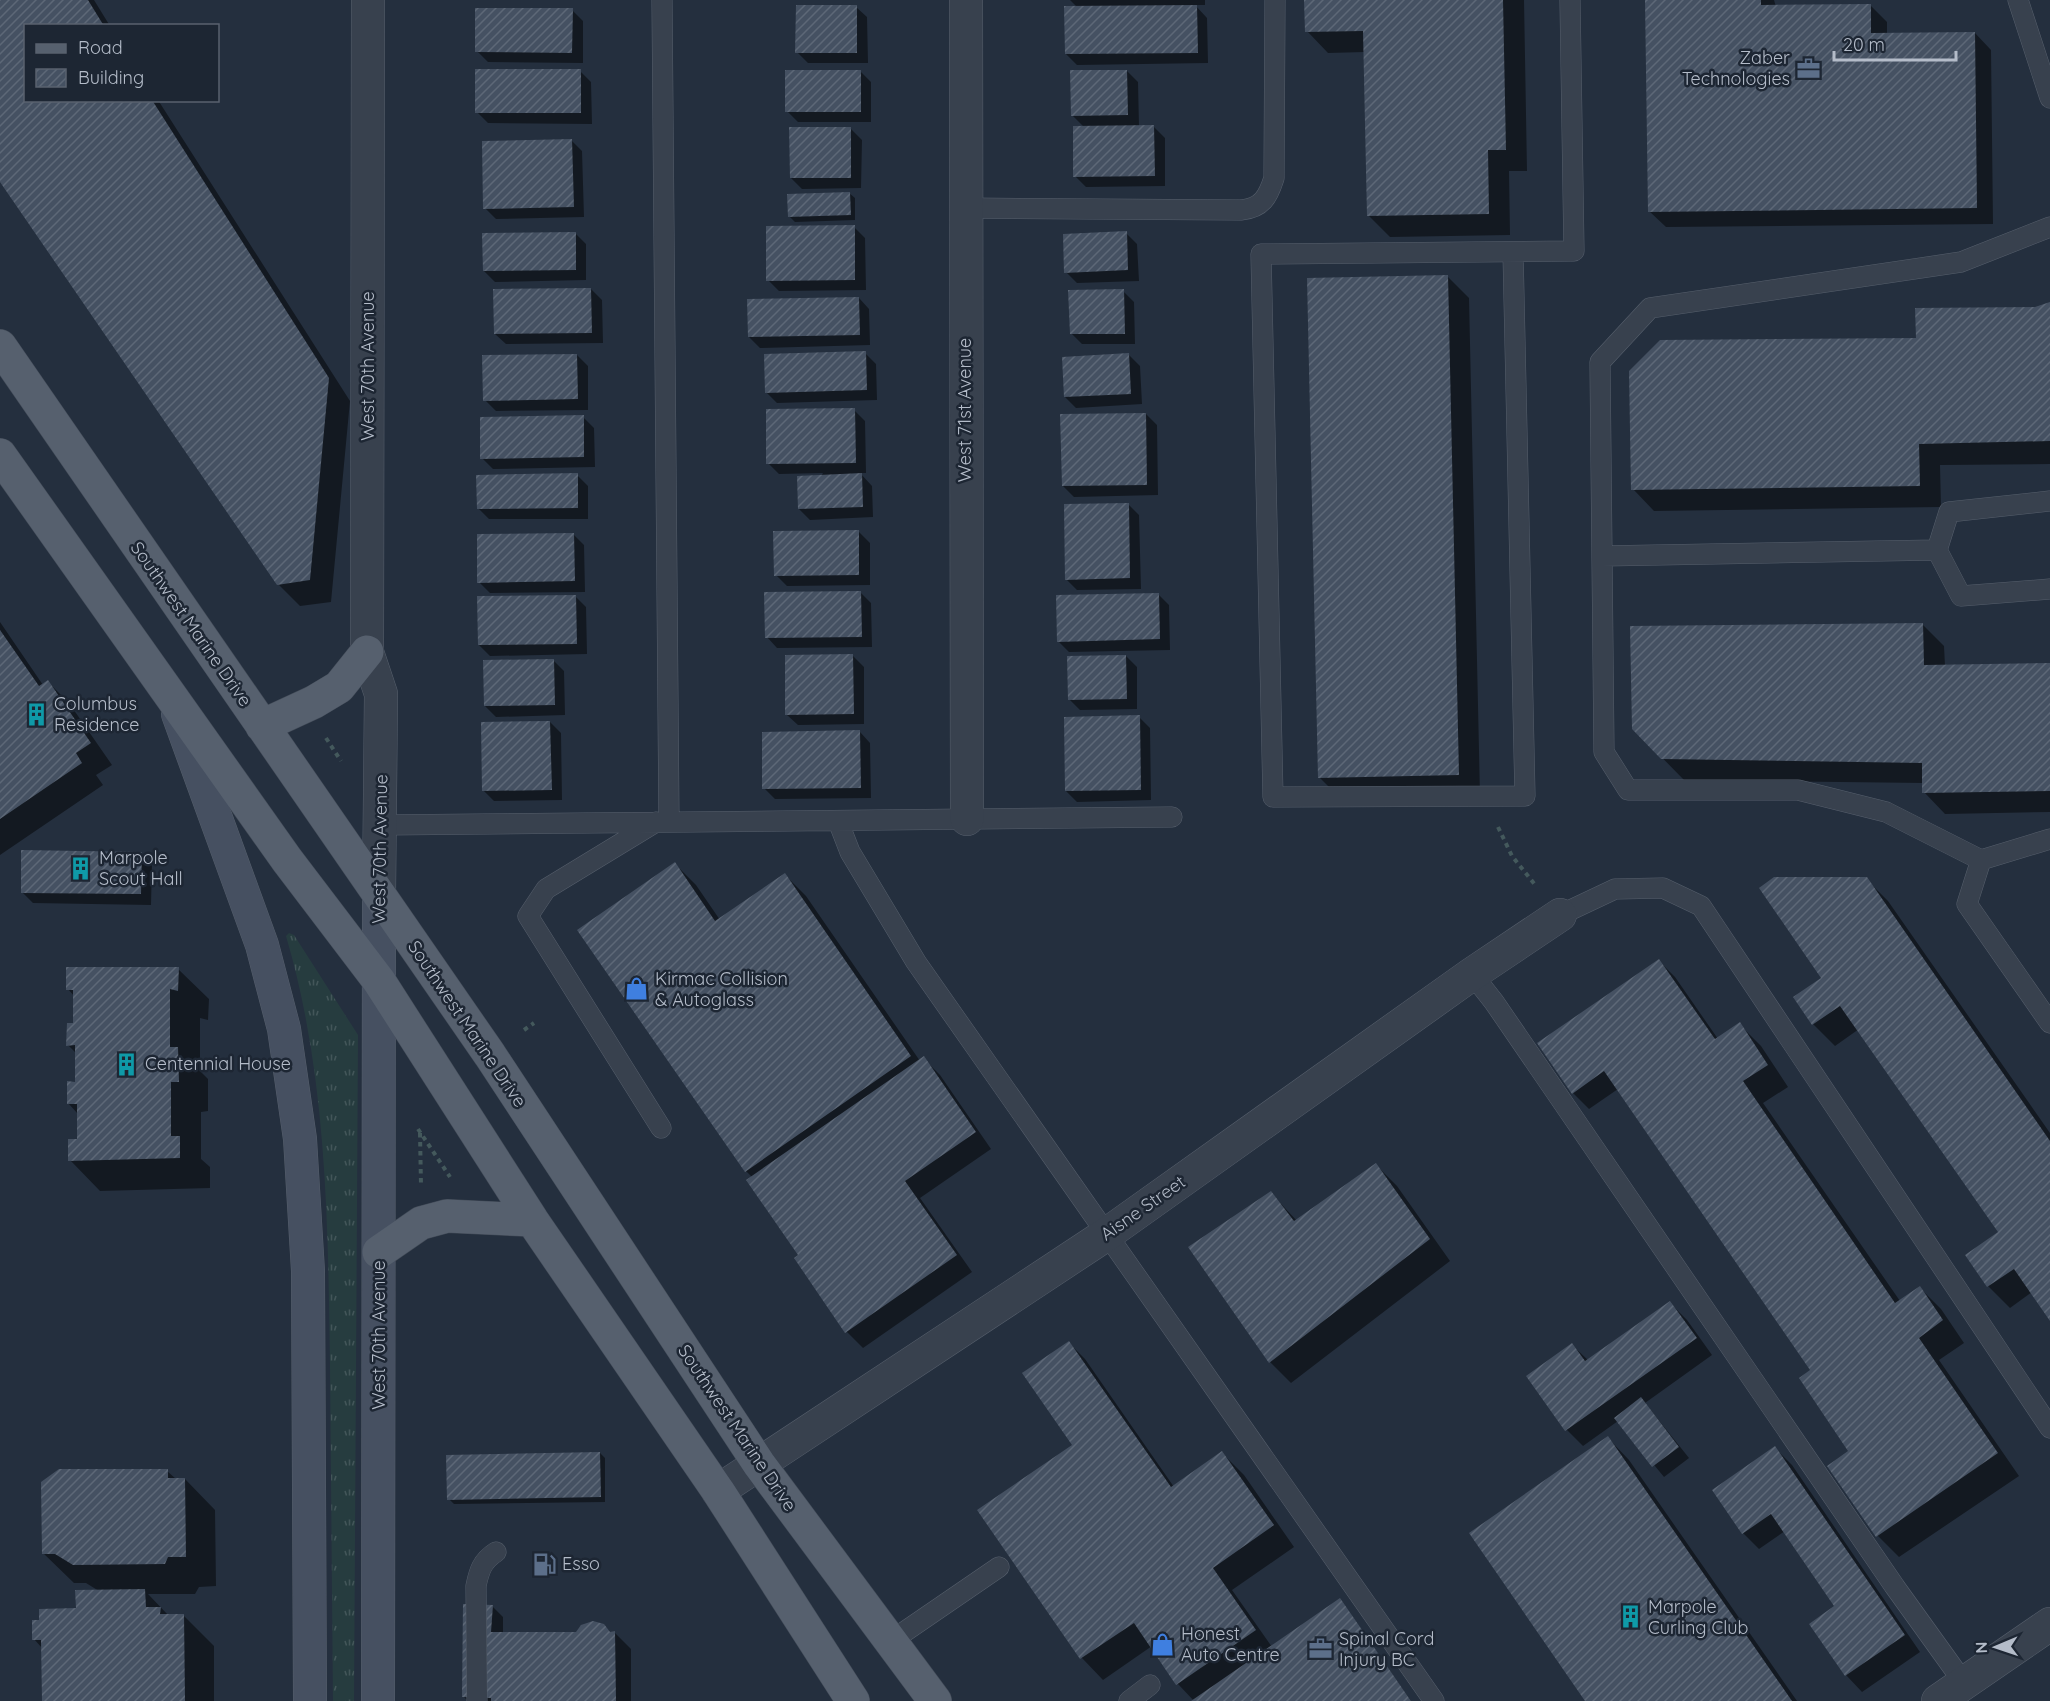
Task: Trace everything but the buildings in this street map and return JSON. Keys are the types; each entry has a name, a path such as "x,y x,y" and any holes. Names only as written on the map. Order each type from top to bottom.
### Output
{"main road":[{"name":"Southwest Marine Drive","path":"4,359 490,1055 759,1464 935,1701"},
{"path":"0,455 287,860 379,981 532,1220 718,1491 853,1701"},
{"path":"262,726 314,702 339,687 367,652"},
{"path":"172,698 262,945 284,1029 300,1139 308,1271 310,1701"},
{"name":"West 70th Avenue","path":"378,1701 379,895"},
{"path":"379,1252 421,1223 447,1216 532,1220"}],"street":[{"name":"West 70th Avenue","path":"368,0 367,652 381,694 379,895"},
{"name":"West 71st Avenue","path":"966,0 964,208 967,819"},
{"name":"Aisne Street","path":"718,1491 1107,1234 1472,974 1560,915"},
{"path":"1951,1692 2050,1624"}],"lane":[{"path":"662,0 663,822"},
{"path":"964,208 1231,210 1251,209 1262,203 1269,195 1274,178 1275,0"},
{"path":"1514,252 1525,796 1273,797 1261,254 1574,251 1570,0"},
{"path":"2018,0 2050,98"},
{"path":"2050,227 1961,262 1650,308 1600,362 1604,752 1628,790 1798,790 1886,812 1981,860 2050,839"},
{"path":"2050,501 1949,512 1936,550 1961,596 2050,589"},
{"path":"1602,556 1936,550"},
{"path":"381,825 1172,817"},
{"path":"838,821 849,852 916,962 1434,1701"},
{"path":"661,1128 528,916 546,890 663,822"},
{"path":"1981,860 1967,904 2050,1023"},
{"path":"1560,915 1615,889 1663,888 1701,906 2050,1428"},
{"path":"1472,974 1494,1002 1888,1577 1951,1692"},
{"path":"477,1701 476,1586 479,1571 486,1558 496,1552"},
{"path":"891,1641 999,1567"},
{"path":"1129,1701 1150,1685"}],"path":[{"path":"323,733 347,769"},
{"path":"1485,796 1512,856 1560,915"},
{"path":"524,1030 534,1023"},
{"path":"414,1123 456,1186"},
{"path":"420,1132 421,1196"}],"green space":[{"path":"289,933 294,935 358,1035 354,1701 333,1701 330,1364 323,1148 310,1041 300,988 286,936"}],"place":[{"name":"Zaber Technologies","path":"1808,68"},
{"name":"Columbus Residence","path":"36,714"},
{"name":"Marpole Scout Hall","path":"81,868"},
{"name":"Kirmac Collision & Autoglass","path":"637,989"},
{"name":"Centennial House","path":"127,1064"},
{"name":"Esso","path":"544,1564"},
{"name":"Marpole Curling Club","path":"1630,1617"},
{"name":"Honest Auto Centre","path":"1163,1644"},
{"name":"Spinal Cord Injury BC","path":"1321,1649"}]}
